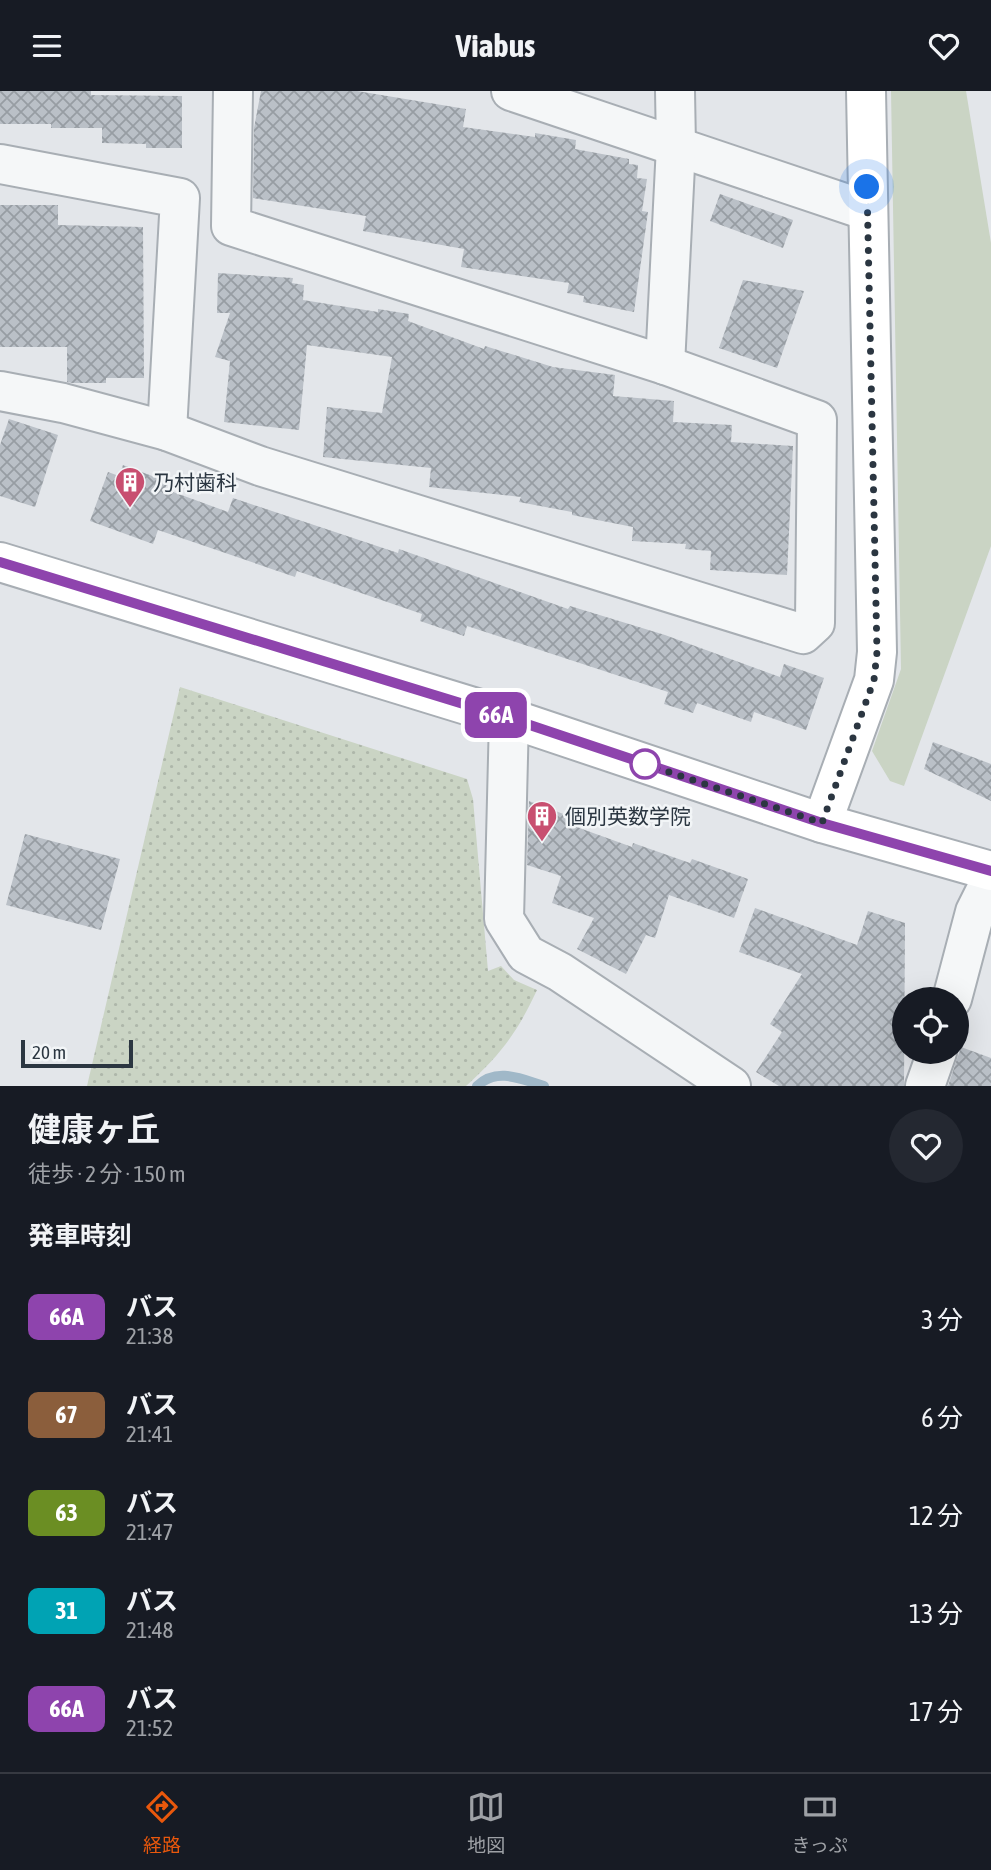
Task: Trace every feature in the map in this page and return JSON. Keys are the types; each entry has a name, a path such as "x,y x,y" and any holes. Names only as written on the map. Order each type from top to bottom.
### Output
{"street":[{"path":"0,391 63,403 167,431 260,466 803,634 815,623 817,420 665,365 231,226 233,91"},
{"path":"511,91 867,211"},
{"path":"665,365 676,146 675,91"},
{"path":"822,823 874,680 877,652 866,91"},
{"path":"0,164 180,198 167,431"},
{"path":"0,562 509,718 822,823 991,871"},
{"path":"509,718 504,919 526,954 560,972 731,1086"},
{"path":"955,987 975,912 991,880"},
{"path":"925,1086 933,1064"}],"green space":[{"path":"891,91 966,91 991,243 991,546 904,786 890,781 872,751 901,669"},
{"path":"180,687 467,779 473,799 488,971 501,966 514,980 537,990 507,1042 466,1086 87,1086"}],"building":[{"path":"0,91 91,91 91,95 182,96 182,148 146,148 146,144 102,143 102,128 0,124"},
{"path":"261,91 357,91 466,109 463,127 535,137 535,133 576,140 575,149 629,159 629,164 638,165 637,178 647,179 642,211 648,212 634,312 583,302 584,296 567,293 569,283 461,267 464,249 363,231 366,216 253,198 254,128"},
{"path":"720,194 793,220 783,248 710,221"},
{"path":"0,205 58,205 58,225 143,227 144,378 106,378 106,383 67,382 67,347 0,347"},
{"path":"218,273 293,278 292,283 304,285 303,300 409,314 408,321 484,349 485,346 553,367 615,375 613,396 674,401 673,422 732,425 731,442 793,446 787,575 710,570 711,551 685,549 686,544 632,541 633,527 519,502 521,497 429,487 431,468 323,457 327,407 382,413 392,357 307,345 299,430 224,422 230,361 215,357 230,313 217,313"},
{"path":"743,280 804,291 777,368 719,348"},
{"path":"9,419 58,435 35,507 0,496 0,445"},
{"path":"123,465 168,482 165,489 228,512 233,498 398,553 399,549 568,609 570,606 665,635 780,677 784,664 824,678 806,730 754,712 751,722 697,703 693,713 664,704 668,692 467,626 464,636 420,621 422,614 297,571 295,577 158,530 153,544 90,521 108,472 119,476"},
{"path":"933,742 991,764 991,801 924,769"},
{"path":"529,801 574,818 571,825 632,847 633,843 690,863 692,859 748,879 734,918 669,895 655,938 646,935 626,974 577,949 594,918 552,903 561,876 527,865"},
{"path":"25,834 120,859 101,930 6,905"},
{"path":"755,908 857,945 868,911 905,923 905,987 892,987 892,1064 904,1064 904,1086 779,1086 756,1072 782,1032 770,1024 802,974 739,952"},
{"path":"969,1050 991,1058 991,1086 948,1086 955,1064 969,1064"}],"waterway":[{"path":"477,1086 485,1080 501,1076 544,1086"}],"bus line":[{"name":"66A","path":"0,562 509,718 822,823 991,871"}],"place":[{"name":"乃村歯科","path":"130,509"},
{"name":"個別英数学院","path":"542,843"}],"route":[{"path":"645,764 639,762 822,823 874,680 877,652 867,187"}]}
